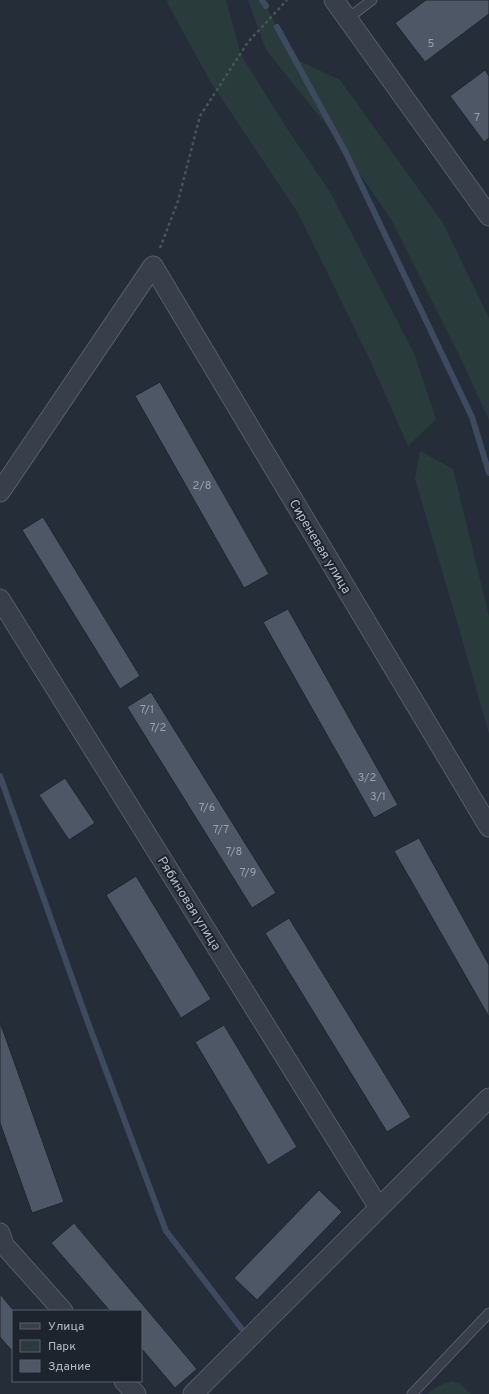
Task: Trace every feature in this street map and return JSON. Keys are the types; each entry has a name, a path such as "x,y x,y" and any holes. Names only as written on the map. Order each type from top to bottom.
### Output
{"street":[{"path":"334,0 489,216"},
{"path":"0,492 153,266"},
{"name":"Сиреневая улица","path":"153,266 489,827"},
{"name":"Рябиновая улица","path":"0,599 379,1208"},
{"path":"193,1394 489,1098"},
{"path":"0,1233 4,1245 61,1310"},
{"path":"125,1382 136,1394"}],"lane":[{"path":"347,19 372,0"},
{"path":"412,1394 489,1313"}],"path":[{"path":"153,266 178,201 200,116 248,42 287,0"}],"green space":[{"path":"167,0 226,0 241,55 286,127 330,192 414,353 436,419 408,446 369,358 298,213 210,81"},
{"path":"248,0 263,0 293,58 340,80 443,223 489,318 489,420 460,357 392,221 328,127 266,50"},
{"path":"420,451 453,469 489,616 489,734 415,479"},
{"path":"452,1381 459,1383 471,1394 428,1394 436,1388"}],"building":[{"path":"426,0 489,0 489,14 425,62 395,23"},
{"path":"485,70 489,76 489,138 484,142 450,96"},
{"path":"160,382 269,574 244,588 135,396"},
{"path":"43,517 140,676 120,689 22,530"},
{"path":"288,609 398,805 374,818 263,622"},
{"path":"151,692 276,893 252,908 127,707"},
{"path":"65,778 95,823 69,840 39,795"},
{"path":"419,838 489,965 489,1017 394,851"},
{"path":"136,876 211,999 181,1018 106,895"},
{"path":"289,918 411,1117 387,1132 265,933"},
{"path":"0,1022 64,1202 32,1213 0,1123"},
{"path":"224,1025 297,1147 268,1165 195,1042"},
{"path":"319,1190 342,1212 257,1300 234,1278"},
{"path":"74,1223 197,1369 175,1388 142,1349 142,1310 109,1310 51,1243"},
{"path":"0,1294 13,1310 12,1351 0,1337"}],"waterway":[{"path":"262,0 266,6"},
{"path":"277,27 346,153 472,417 489,473"},
{"path":"0,776 87,1020 166,1231 241,1328"}]}
